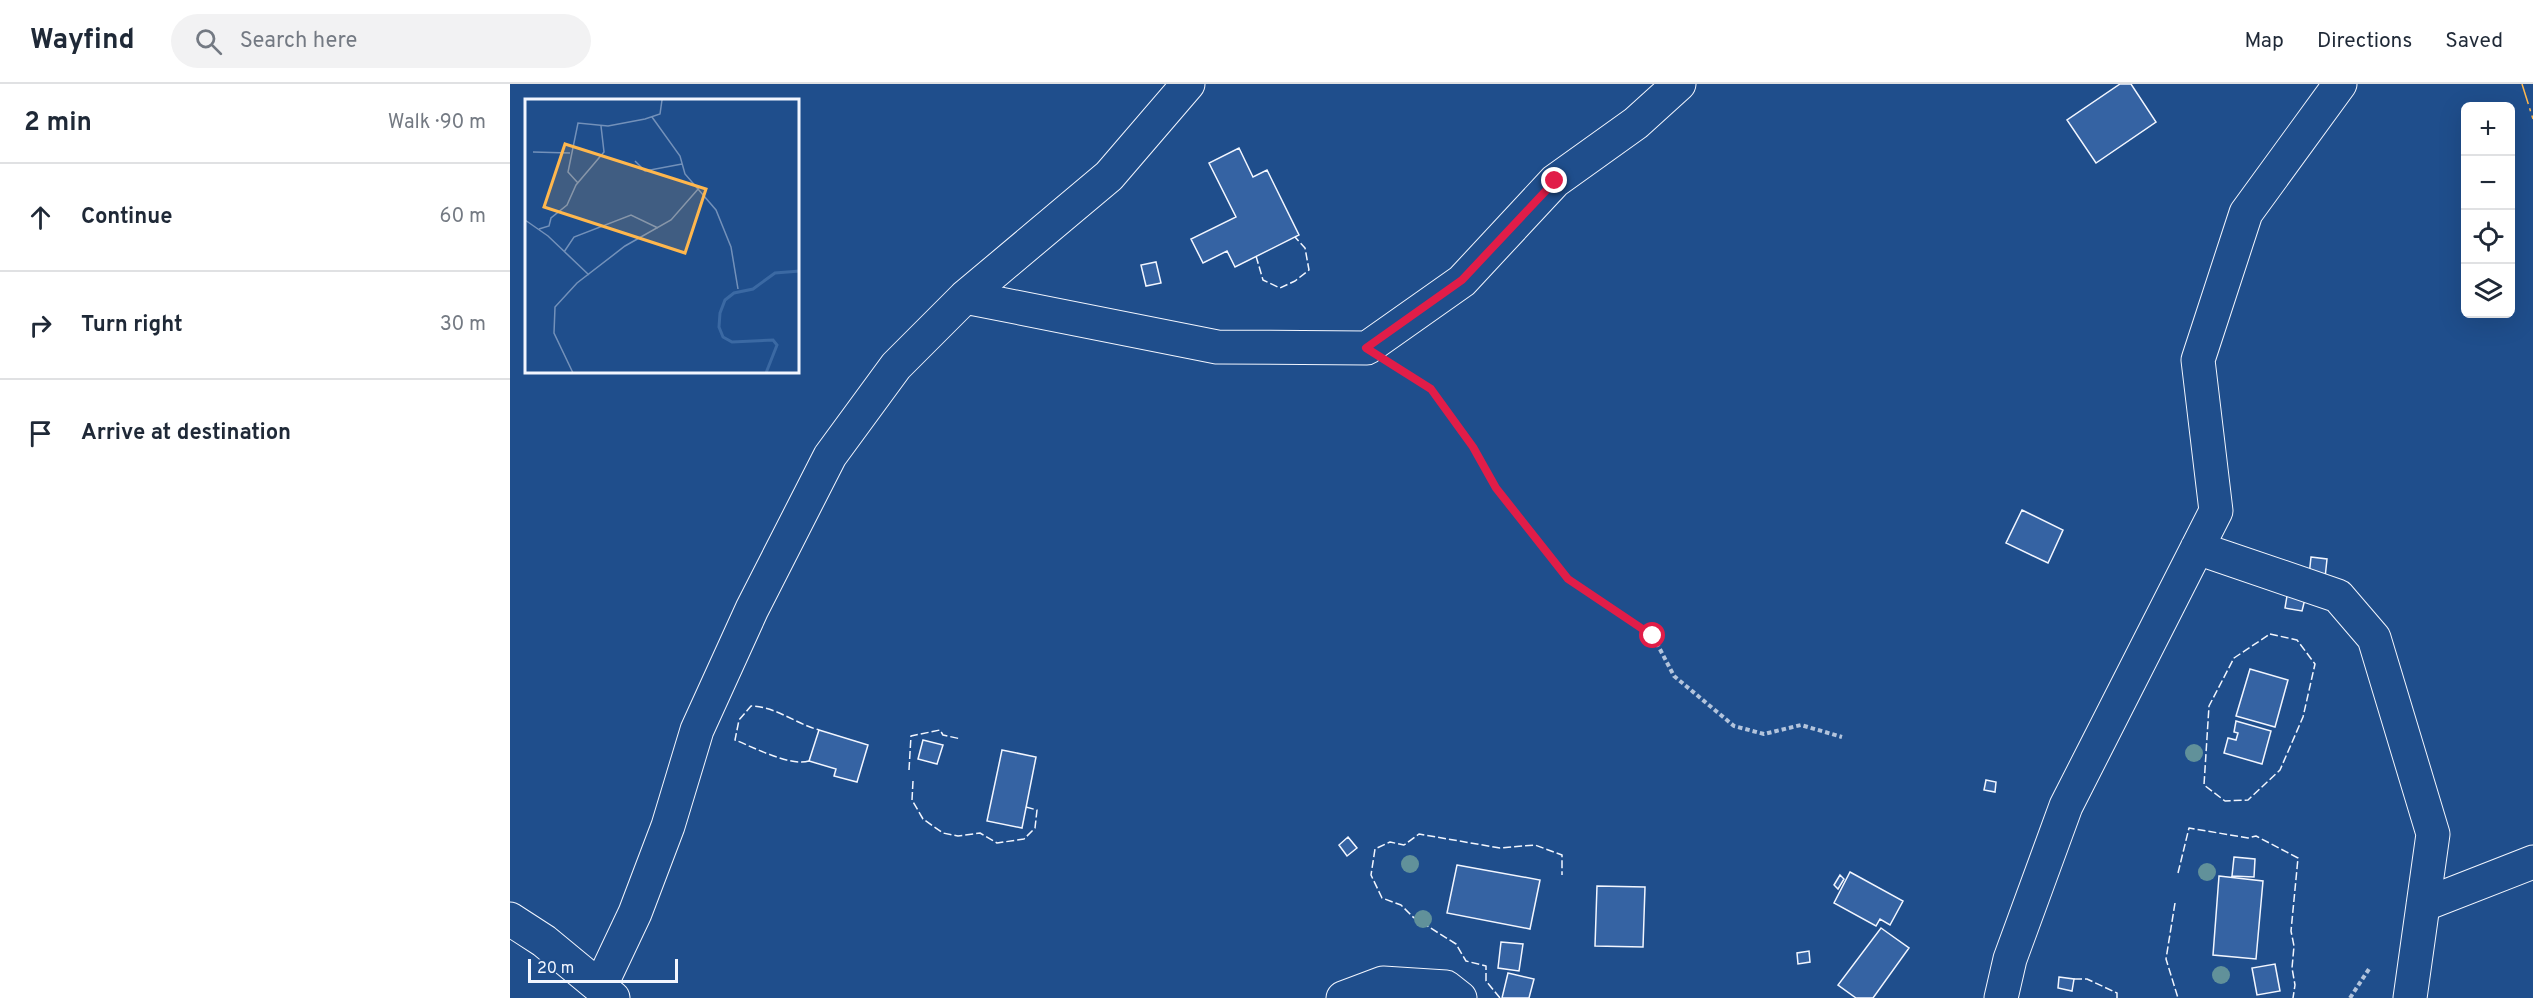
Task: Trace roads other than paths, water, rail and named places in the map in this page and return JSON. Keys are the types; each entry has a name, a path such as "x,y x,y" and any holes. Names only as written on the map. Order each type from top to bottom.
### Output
{"street":[{"path":"510,919 544,941 606,993 668,826 697,730 752,609 830,456 896,366 965,297 1109,177 1188,84"},
{"path":"965,297 1217,347 1366,348 1462,280 1555,181 1636,123 1678,84"},
{"path":"2001,998 2010,959 2066,806 2216,511 2198,360 2246,213 2340,84"},
{"path":"2197,548 2338,596 2374,638 2433,834 2409,998"},
{"path":"2423,905 2533,862"},
{"path":"1343,998 1383,983 1446,987 1460,998"}]}
